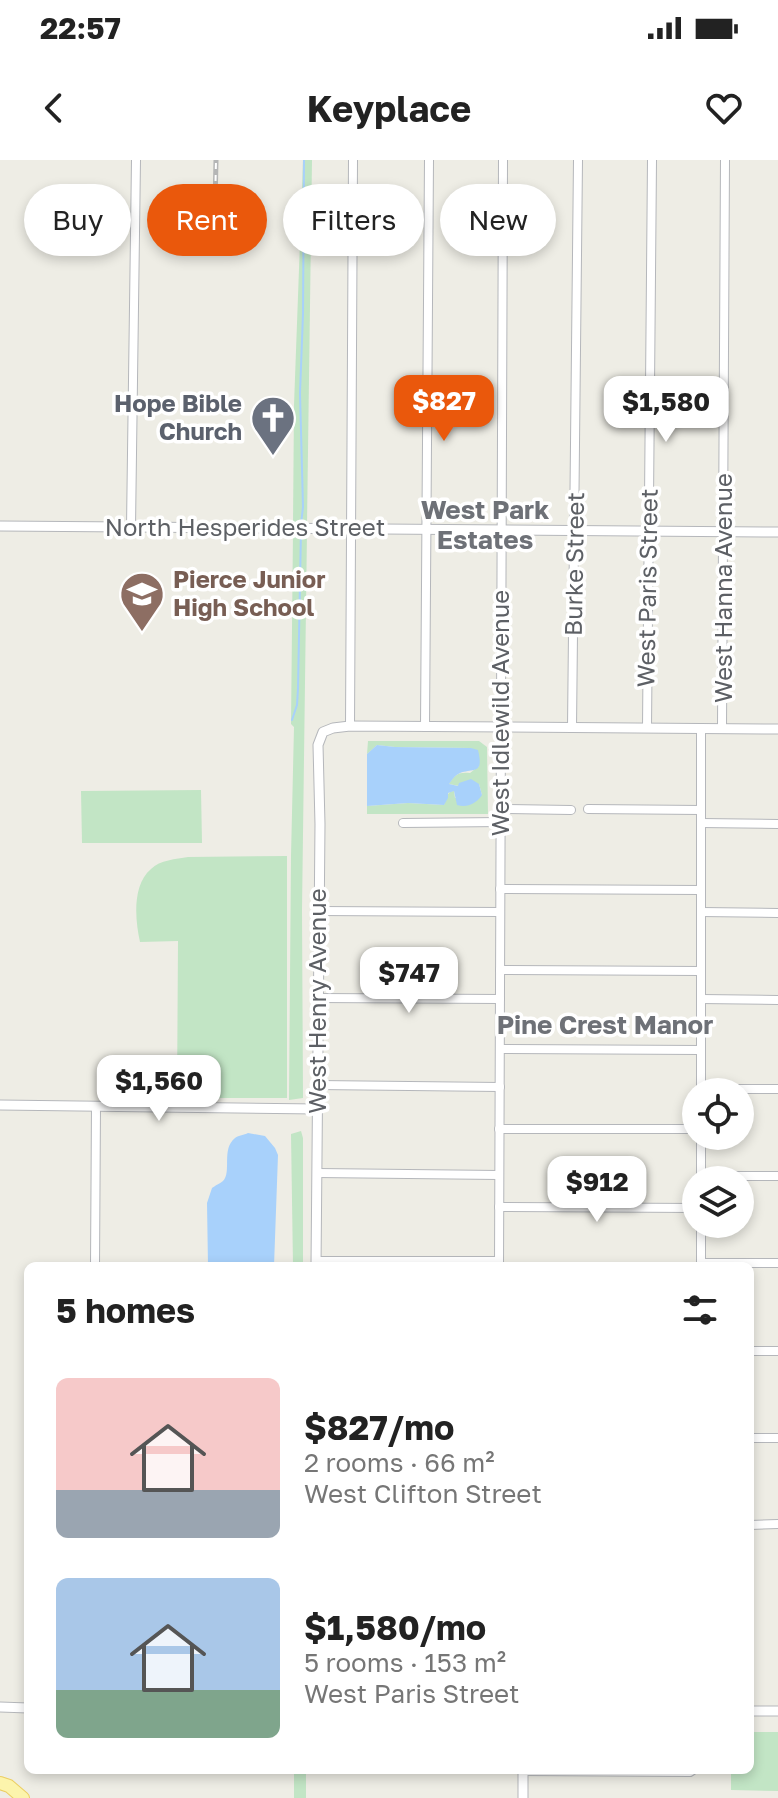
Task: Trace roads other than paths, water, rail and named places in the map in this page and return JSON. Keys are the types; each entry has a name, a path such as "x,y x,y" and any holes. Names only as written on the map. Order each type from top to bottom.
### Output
{"main road":[{"path":"0,1783 23,1798"}],"street":[{"path":"131,527 136,160"},
{"path":"353,160 350,726 778,729"},
{"path":"425,727 429,160"},
{"name":"West Idlewild Avenue","path":"499,1262 503,160"},
{"name":"Burke Street","path":"572,728 578,160"},
{"name":"West Paris Street","path":"647,728 652,160"},
{"name":"West Hanna Avenue","path":"722,729 725,160"},
{"name":"North Hesperides Street","path":"0,526 778,532"},
{"name":"West Henry Avenue","path":"316,1262 318,745 323,732 350,726"},
{"name":"West Hanna Avenue","path":"701,729 701,1078"},
{"path":"501,809 571,810"},
{"path":"588,809 701,810"},
{"path":"403,823 501,822"},
{"path":"701,823 778,824"},
{"path":"500,889 701,890"},
{"path":"318,911 500,912"},
{"path":"701,912 778,913"},
{"path":"500,970 701,971"},
{"path":"318,998 500,999"},
{"path":"701,999 778,1000"},
{"path":"500,1049 701,1050"},
{"path":"318,1085 500,1087"},
{"path":"754,1089 778,1089"},
{"path":"0,1105 318,1109"},
{"path":"95,1262 96,1106"},
{"path":"499,1129 682,1129"},
{"path":"317,1173 499,1175"},
{"path":"754,1177 778,1176"},
{"path":"499,1207 682,1208"},
{"path":"701,1238 701,1262"},
{"path":"754,1264 778,1263"},
{"path":"754,1351 778,1351"},
{"path":"754,1438 778,1438"},
{"path":"754,1525 778,1524"},
{"path":"0,1707 24,1708"},
{"path":"754,1711 778,1711"},
{"path":"523,1774 523,1798"}],"water":[{"path":"377,745 478,750 479,767 458,774 449,784 458,786 471,779 479,784 482,795 468,806 457,805 454,791 448,793 444,805 408,803 367,806 367,754"},
{"path":"248,1133 265,1136 278,1155 274,1262 208,1262 207,1203 212,1188 226,1177 228,1148 237,1137"}],"waterway":[{"path":"301,524 304,160"},
{"path":"292,720 298,689 301,530"}],"railway":[{"path":"215,184 216,160"}],"place":[{"name":"Hope Bible Church","path":"273,457"},
{"name":"Pierce Junior High School","path":"142,633"}],"district":[{"name":"West Park Estates","path":"485,525"},
{"name":"Pine Crest Manor","path":"605,1025"}]}
